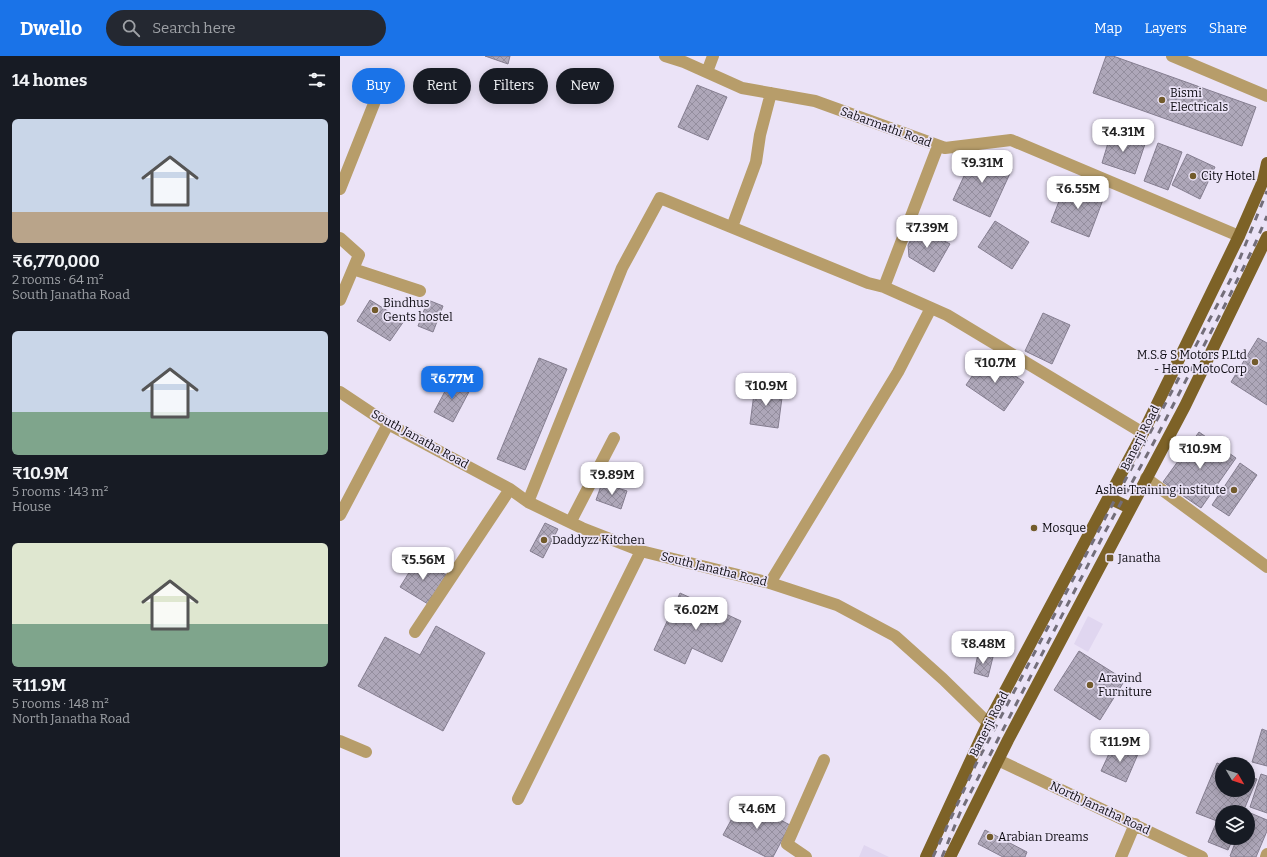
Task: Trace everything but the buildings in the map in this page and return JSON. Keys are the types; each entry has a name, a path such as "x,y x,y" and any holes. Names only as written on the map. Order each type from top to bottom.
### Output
{"main road":[{"name":"Banerji Road","path":"926,857 988,723 1143,433 1239,236 1263,181 1267,163"},
{"name":"Banerji Road","path":"950,857 998,760 1188,399 1267,237"},
{"path":"1109,498 1130,508"}],"street":[{"name":"Sabarmathi Road","path":"665,56 707,72 742,88 815,101 945,148 1011,140 1239,236"},
{"path":"707,72 713,56"},
{"path":"1172,56 1267,96"},
{"path":"732,227 756,162 760,135 771,93"},
{"path":"340,189 374,104"},
{"path":"884,287 938,146"},
{"path":"528,502 622,268 660,198 868,283 884,287 947,315 1143,433"},
{"path":"340,238 359,255 340,300"},
{"path":"353,269 420,292"},
{"path":"770,583 898,372 931,308"},
{"name":"South Janatha Road","path":"340,392 388,424 510,489 528,502 571,521 582,528 641,551 770,583 837,605 895,636 943,679 988,723"},
{"path":"340,515 388,424"},
{"path":"571,521 614,438"},
{"path":"1146,478 1267,567"},
{"path":"415,632 510,489"},
{"path":"518,799 641,551"},
{"path":"340,741 366,752"},
{"path":"806,857 787,844 824,760"},
{"name":"North Janatha Road","path":"998,760 1202,857"},
{"path":"1121,857 1135,824"}],"shaded area":[{"path":"1088,616 1103,624 1088,652 1074,644"},
{"path":"864,845 889,857 859,857"}],"railway":[{"path":"933,857 975,766 1234,273 1267,191"},
{"path":"942,857 960,813 1105,532 1154,442 1228,299 1267,216"}],"place":[{"name":"Bismi Electricals","path":"1162,100"},
{"name":"City Hotel","path":"1193,176"},
{"name":"Bindhus Gents hostel","path":"375,310"},
{"name":"M.S.& S Motors P.Ltd - Hero MotoCorp","path":"1255,362"},
{"name":"Ashei Training institute","path":"1234,490"},
{"name":"Mosque","path":"1034,528"},
{"name":"Daddyzz Kitchen","path":"544,540"},
{"name":"Janatha","path":"1110,558"},
{"name":"Aravind Furniture","path":"1090,685"},
{"name":"Arabian Dreams","path":"990,837"}]}
